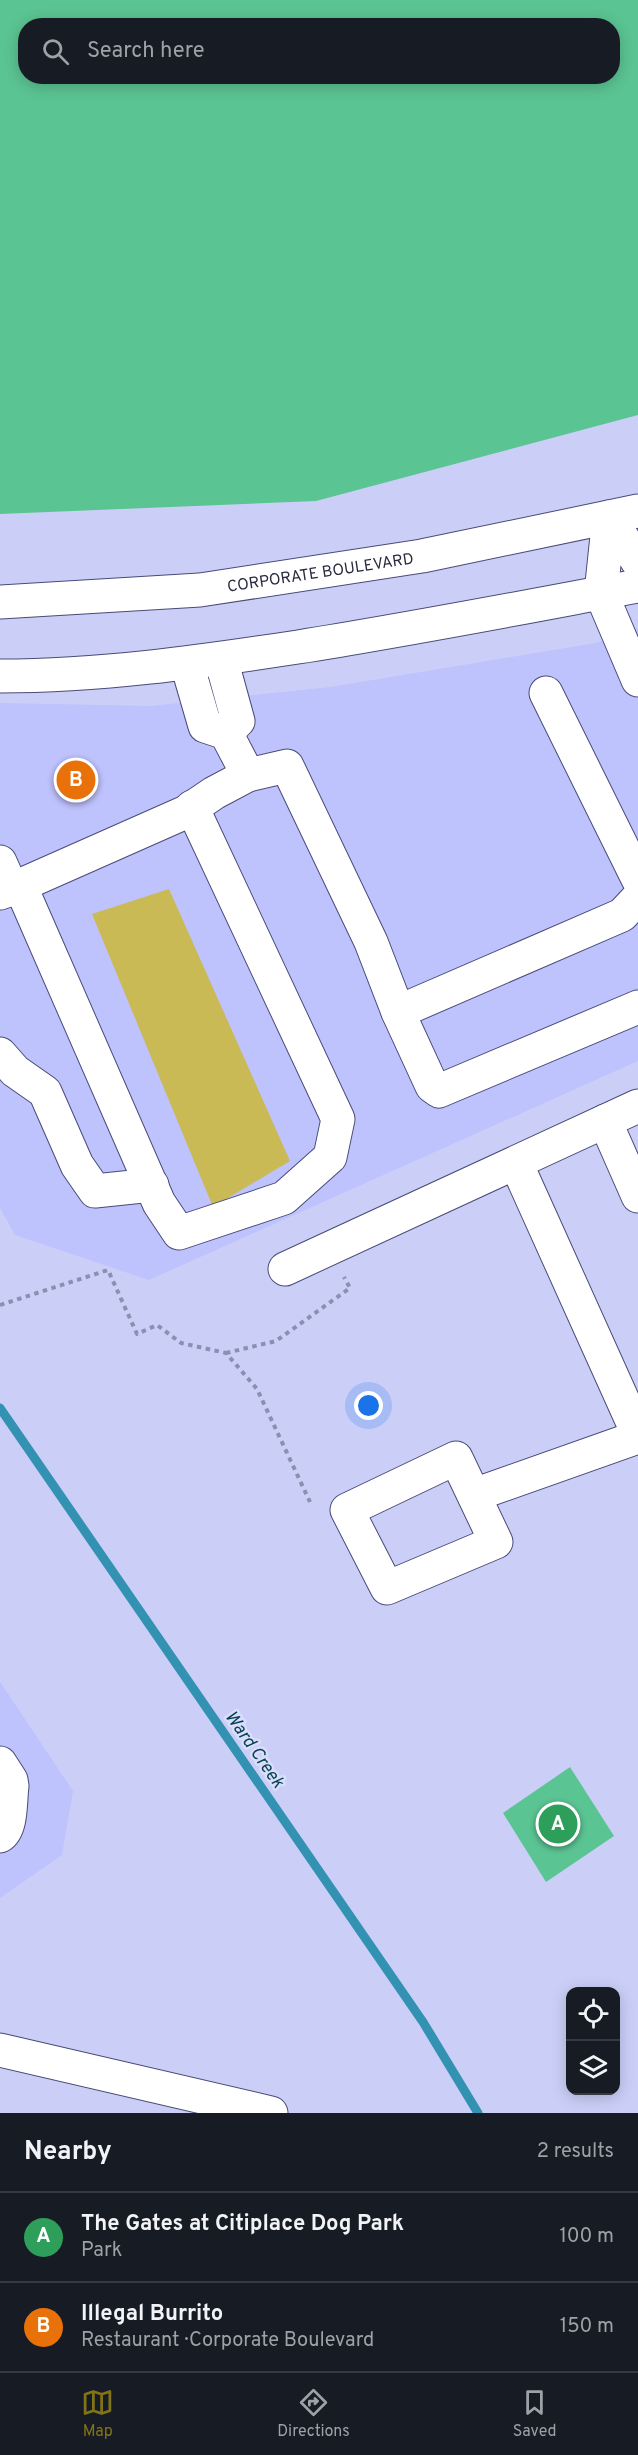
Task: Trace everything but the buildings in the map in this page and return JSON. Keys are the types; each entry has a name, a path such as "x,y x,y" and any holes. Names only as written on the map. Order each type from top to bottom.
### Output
{"main road":[{"path":"624,514 638,562"},
{"path":"624,514 601,593 638,680"},
{"name":"CORPORATE BOULEVARD","path":"0,602 200,590 422,556 624,514"},
{"path":"0,676 40,676 187,664 382,633 638,586"},
{"path":"221,659 238,721 226,733"},
{"path":"187,664 205,726 226,733 248,775"},
{"path":"546,693 638,879"},
{"path":"192,807 338,1119 330,1157 284,1198 179,1233 159,1203 8,882 192,807 248,775 287,766 371,942 398,1012 432,1086 439,1091 638,1006"},
{"path":"398,1012 622,915 638,898"},
{"path":"0,1054 15,1071 45,1092 77,1165 95,1191 152,1185"},
{"path":"285,1269 638,1106"},
{"path":"605,1121 638,1196"},
{"path":"474,1495 638,1435 516,1163"},
{"path":"456,1458 474,1495 496,1542 387,1588 347,1510 456,1458"},
{"path":"0,1763 11,1780 12,1786 7,1826 5,1833 0,1836"},
{"path":"0,2050 266,2112"}],"path":[{"path":"0,1305 108,1270 137,1334 157,1325 181,1344 226,1353 276,1341 350,1288 330,1248"},
{"path":"226,1353 257,1389 310,1502"}],"shaded area":[{"path":"638,628 638,1061 149,1280 15,1235 0,1208 0,703 151,706 330,687 596,643"},
{"path":"0,1682 73,1791 62,1855 0,1898"}],"green space":[{"path":"0,0 638,0 638,415 316,501 0,514"},
{"path":"570,1767 614,1836 546,1882 503,1813"}],"waterway":[{"name":"Ward Creek","path":"0,1408 423,2022 478,2113"}],"place":[{"name":"Illegal Burrito","path":"76,780"},
{"name":"The Gates at Citiplace Dog Park","path":"558,1824"}]}
